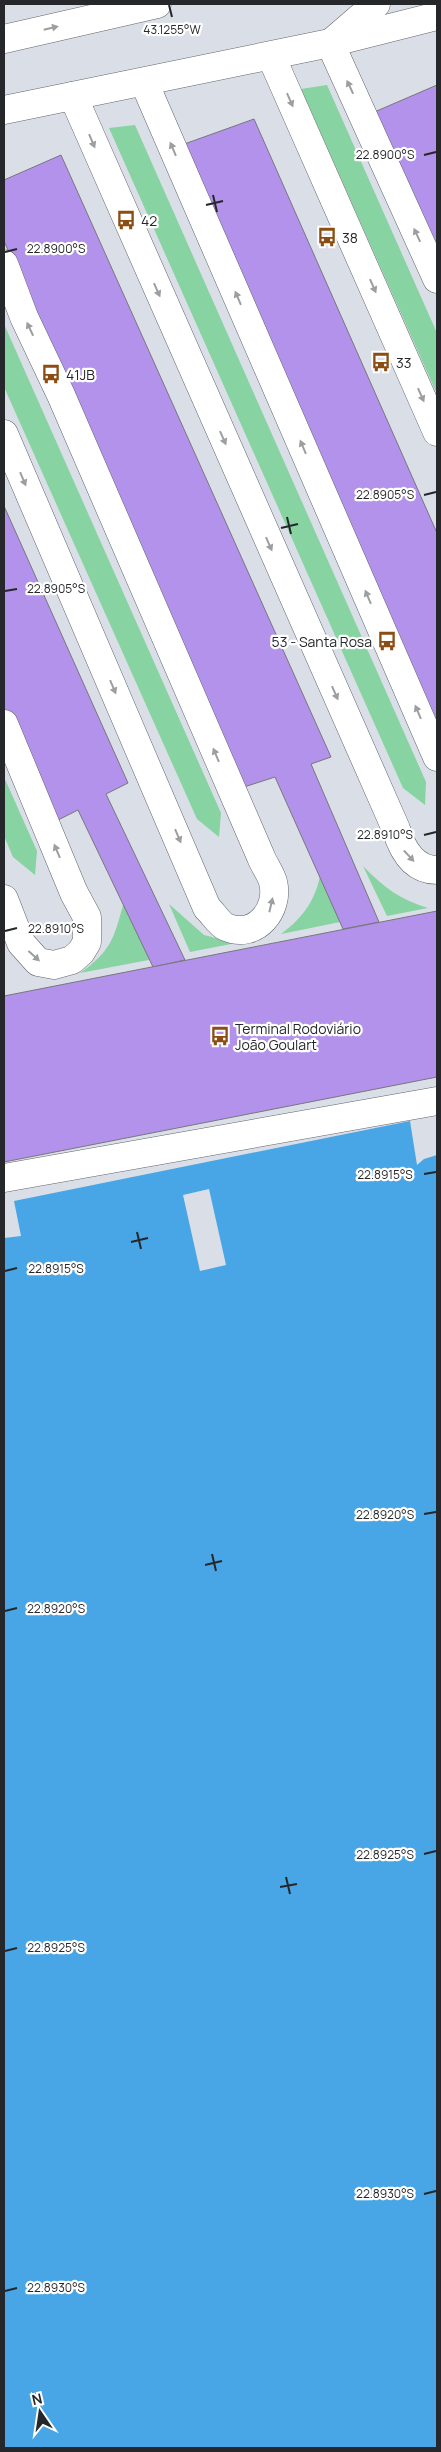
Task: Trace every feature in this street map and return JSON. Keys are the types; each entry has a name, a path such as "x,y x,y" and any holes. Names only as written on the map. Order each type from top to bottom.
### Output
{"lane":[{"path":"9,40 157,4"},
{"path":"330,43 376,4"},
{"path":"4,110 271,56 437,16"},
{"path":"330,43 437,279"},
{"path":"271,56 437,432"},
{"path":"144,82 437,757"},
{"path":"73,96 392,820 402,848 420,868 437,870"},
{"path":"4,264 24,317 61,395 260,857 273,882 273,907 268,916 258,925 240,930 225,927 207,908 4,434"},
{"path":"4,724 74,893 87,917 87,942 81,952 72,960 54,965 38,962 21,943 4,899"},
{"path":"4,1178 437,1101"}],"green space":[{"path":"327,85 437,333 437,394 301,89"},
{"path":"135,125 426,782 425,805 403,788 109,128"},
{"path":"4,324 221,813 219,837 197,819 4,387"},
{"path":"4,777 37,851 35,875 13,857 4,836"},
{"path":"363,866 393,892 409,901 428,908 387,916"},
{"path":"321,870 350,920 281,934 303,914 313,898"},
{"path":"129,903 154,959 80,973 98,958 109,944 117,927 123,905"},
{"path":"169,904 204,935 236,943 190,952"}],"water":[{"path":"410,1121 417,1165 424,1159 437,1155 437,2448 4,2448 4,1238 21,1236 14,1201"}],"pier":[{"path":"209,1189 226,1265 200,1271 183,1195"}],"building":[{"path":"437,85 437,259 372,113"},
{"path":"254,119 437,533 437,734 176,147"},
{"path":"61,155 331,757 311,764 379,922 343,929 275,777 244,787 4,241 4,180"},
{"path":"4,506 128,783 106,794 185,960 153,967 78,810 52,823 4,715"},
{"name":"Terminal Rodoviário João Goulart","path":"437,911 437,1077 4,1162 4,996"}],"place":[{"name":"42","path":"126,220"},
{"name":"38","path":"327,237"},
{"name":"33","path":"381,362"},
{"name":"41JB","path":"51,374"},
{"name":"53 - Santa Rosa","path":"387,641"},
{"name":"Terminal Rodoviário João Goulart","path":"220,1036"}]}
